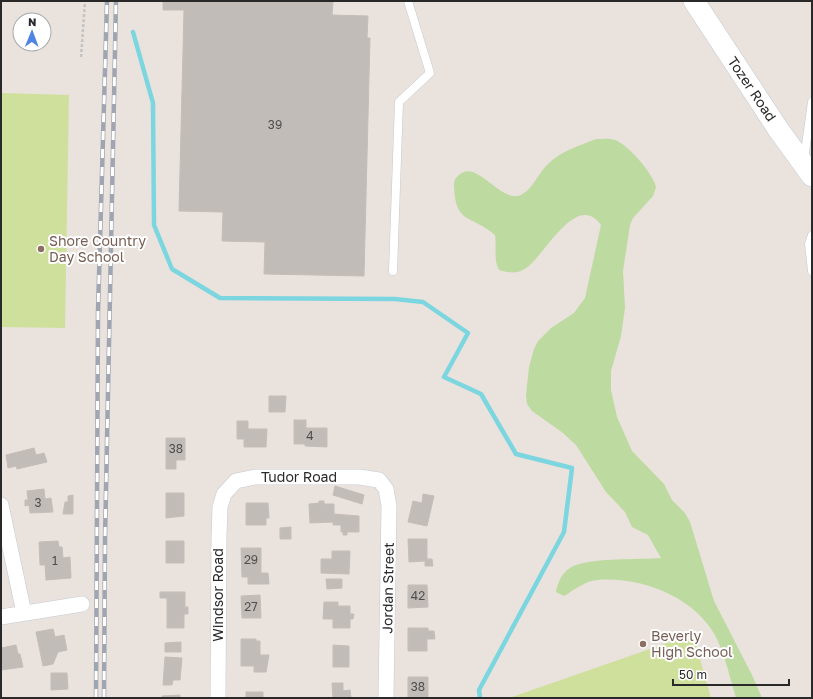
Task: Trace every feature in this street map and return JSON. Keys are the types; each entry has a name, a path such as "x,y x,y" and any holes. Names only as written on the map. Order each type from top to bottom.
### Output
{"main road":[{"name":"Tozer Road","path":"694,1 774,122 808,170"}],"street":[{"name":"Tudor Road","path":"224,494 236,482 255,477 359,477 379,480"},
{"name":"Jordan Street","path":"379,480 386,489 389,506 386,698"},
{"name":"Windsor Road","path":"218,698 218,537 220,507 224,494"},
{"path":"1,505 24,614"},
{"path":"1,617 82,604"}],"lane":[{"path":"393,271 399,102 430,73 408,1"},
{"path":"808,170 812,102"},
{"path":"812,235 809,244 812,271"}],"path":[{"path":"81,57 85,1"}],"green space":[{"path":"1,93 69,95 65,328 1,327"},
{"path":"596,139 615,140 621,143 640,160 654,181 656,187 653,196 633,218 630,225 623,271 625,308 621,336 611,371 611,390 617,417 632,451 664,484 672,500 685,513 690,522 714,601 752,675 762,698 736,698 722,651 716,637 707,623 681,600 648,586 614,580 597,580 588,582 564,596 556,592 562,576 567,570 578,564 600,561 661,558 648,535 632,527 625,512 606,492 576,445 563,433 532,411 527,404 526,395 529,367 534,349 538,341 551,328 574,313 585,298 601,225 591,216 581,215 571,220 561,229 533,262 526,268 520,271 506,272 499,270 497,266 495,235 461,213 457,207 454,184 456,178 465,171 472,172 480,175 503,192 517,196 526,191 534,183 544,168 553,159 570,149"},
{"path":"693,634 711,698 512,697"}],"building":[{"path":"163,1 333,1 332,15 368,16 367,38 370,38 364,276 264,274 265,242 222,241 223,212 179,211 184,10 163,10"},
{"path":"269,396 286,396 285,412 269,412"},
{"path":"294,420 306,420 306,428 327,428 327,447 294,444"},
{"path":"237,421 248,421 248,429 267,429 266,447 244,447 244,439 237,439"},
{"path":"166,438 185,438 185,460 176,460 176,469 166,469"},
{"path":"34,448 36,455 44,453 47,462 17,469 16,466 8,468 6,455"},
{"path":"335,486 364,495 362,504 333,495"},
{"path":"44,489 45,499 51,498 53,512 30,513 29,505 25,506 25,500 28,500 27,491"},
{"path":"166,493 184,493 184,516 166,518"},
{"path":"423,494 434,496 427,526 408,522 413,501 422,503"},
{"path":"73,495 73,514 63,514 65,502 68,502 68,496"},
{"path":"319,501 324,501 324,504 334,504 334,514 359,516 359,532 347,532 347,535 343,535 343,532 341,532 341,525 333,525 333,522 310,523 309,504 319,503"},
{"path":"246,503 268,503 269,518 266,518 266,525 246,525"},
{"path":"291,527 291,539 280,539 280,528"},
{"path":"408,539 427,539 427,559 432,559 433,566 425,566 425,561 409,562"},
{"path":"58,541 59,547 62,547 63,558 70,557 71,578 46,580 45,565 40,565 39,542"},
{"path":"166,541 184,541 184,563 166,563"},
{"path":"241,548 261,548 261,573 268,573 269,584 248,584 248,577 242,577"},
{"path":"332,551 350,551 349,574 321,573 321,559 332,559"},
{"path":"326,579 342,579 342,588 327,589"},
{"path":"408,585 427,585 428,607 408,608"},
{"path":"160,592 185,592 185,607 188,607 188,614 184,614 184,628 167,628 167,598 160,598"},
{"path":"260,595 261,618 242,618 241,596"},
{"path":"324,602 338,602 338,606 350,606 350,614 354,614 353,619 350,619 350,628 333,628 333,619 323,619"},
{"path":"408,628 428,628 428,631 434,631 435,639 427,639 427,651 408,651"},
{"path":"53,629 55,637 64,635 67,650 58,652 53,664 43,666 36,632"},
{"path":"241,639 256,639 256,641 260,641 260,655 269,655 266,672 254,672 254,666 241,666"},
{"path":"181,642 181,652 165,652 165,643"},
{"path":"16,645 23,667 1,670 1,648"},
{"path":"333,645 349,646 349,667 333,667"},
{"path":"165,657 182,658 180,680 173,680 172,685 163,685"},
{"path":"51,673 67,673 68,689 51,690"},
{"path":"408,677 428,677 428,698 408,698"},
{"path":"332,683 343,683 343,691 350,690 351,698 333,698"},
{"path":"246,692 263,692 263,698 246,698"},
{"path":"180,695 180,698 162,698 162,696"}],"waterway":[{"path":"133,32 153,103 154,225 172,269 220,298 395,299 423,302 468,333 444,377 481,394 516,454 572,468 564,532 479,690 480,698"}],"railway":[{"path":"96,698 98,311 107,1"},
{"path":"104,698 105,539 116,1"}],"place":[{"name":"Shore Country Day School","path":"41,249"},
{"name":"Beverly High School","path":"643,644"}]}
